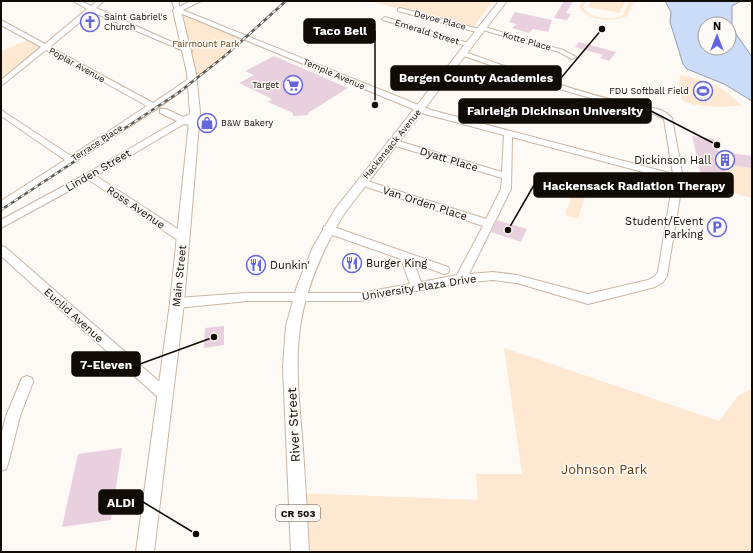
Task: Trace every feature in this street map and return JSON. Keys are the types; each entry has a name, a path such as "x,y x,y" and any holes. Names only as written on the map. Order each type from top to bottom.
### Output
{"main road":[{"path":"177,10 197,1"},
{"name":"Hackensack Avenue","path":"300,298 310,267 328,229 361,182 392,142 420,110 503,1"},
{"name":"Main Street","path":"145,552 177,303 195,114 193,80 188,51 177,10"},
{"name":"River Street","path":"300,298 295,321 290,367 300,552"}],"street":[{"path":"76,1 188,51"},
{"path":"1,84 101,1"},
{"name":"Main Street","path":"175,1 177,10"},
{"name":"Temple Avenue","path":"177,10 241,35 420,110 678,178"},
{"name":"Devoe Place","path":"400,10 481,29"},
{"name":"Emerald Street","path":"385,19 469,45"},
{"name":"Poplar Avenue","path":"1,22 154,107"},
{"name":"Kotte Place","path":"481,29 561,51 572,57"},
{"name":"University Plaza Drive","path":"177,303 247,297 360,297 461,279 507,277 588,299 651,284 659,279 663,273 678,178 668,118 665,115 564,88 462,54"},
{"name":"Terrace Place","path":"1,206 193,80"},
{"path":"163,111 194,127"},
{"path":"1,112 71,160"},
{"name":"Linden Street","path":"1,224 89,176 195,114"},
{"path":"461,279 506,189 508,134"},
{"name":"Dyatt Place","path":"392,142 506,176"},
{"name":"Ross Avenue","path":"89,176 183,238"},
{"name":"Van Orden Place","path":"361,182 489,224"},
{"path":"328,229 444,270"},
{"name":"Euclid Avenue","path":"1,250 165,395"},
{"path":"406,256 417,287"},
{"path":"1,464 13,416 27,382"}],"green space":[{"path":"371,1 493,1 472,29"},
{"path":"582,1 586,1 583,7 591,14 602,18 613,18 623,15 629,1 634,1 627,16 608,20 588,16 579,7"},
{"path":"591,1 625,1 620,13 588,7"},
{"name":"Fairmount Park","path":"177,10 245,36 194,82"},
{"path":"31,39 46,47 1,84 1,51"},
{"name":"FDU Softball Field","path":"680,75 698,79 714,85 728,93 742,106 703,106 688,103 682,100 679,88"},
{"path":"723,164 752,168 752,198 735,193 727,179"},
{"path":"573,193 585,196 578,219 565,215"},
{"name":"Johnson Park","path":"504,348 719,421 738,396 752,389 752,552 301,552 297,493 478,500 476,474 522,474"}],"water":[{"path":"665,1 741,1 732,6 732,16 697,16 697,56 737,56 737,35 752,57 752,101 724,84 687,69 683,64 670,22 671,12"}],"building":[{"path":"564,1 573,1 566,13 571,14 567,20 554,18"},
{"path":"515,12 552,20 548,32 533,29 529,33 512,28 516,24 509,22"},
{"path":"579,42 616,52 609,61 600,58 603,55 575,47"},
{"name":"Target","path":"274,56 348,88 308,113 308,115 293,116 293,113 268,102 272,99 239,83 254,75 245,71"},
{"name":"Dickinson Hall","path":"692,136 714,139 718,151 752,156 752,168 723,164 727,179 701,175"},
{"path":"497,220 527,229 521,242 491,232"},
{"path":"224,326 224,345 204,348 205,328"},
{"path":"122,448 111,520 62,527 78,454"}],"railway":[{"path":"1,210 178,93 226,55 286,1"}],"place":[{"name":"Saint Gabriel's Church","path":"90,22"},
{"name":"Bergen County Academies","path":"602,29"},
{"name":"Target","path":"293,85"},
{"name":"FDU Softball Field","path":"703,91"},
{"name":"Taco Bell","path":"375,105"},
{"name":"B&W Bakery","path":"207,123"},
{"name":"Fairleigh Dickinson University","path":"717,145"},
{"name":"Dickinson Hall","path":"725,160"},
{"name":"Student/Event Parking","path":"717,227"},
{"name":"Hackensack Radiation Therapy","path":"508,230"},
{"name":"Burger King","path":"352,263"},
{"name":"Dunkin'","path":"256,265"},
{"name":"7-Eleven","path":"214,337"},
{"name":"ALDI","path":"196,534"}]}
